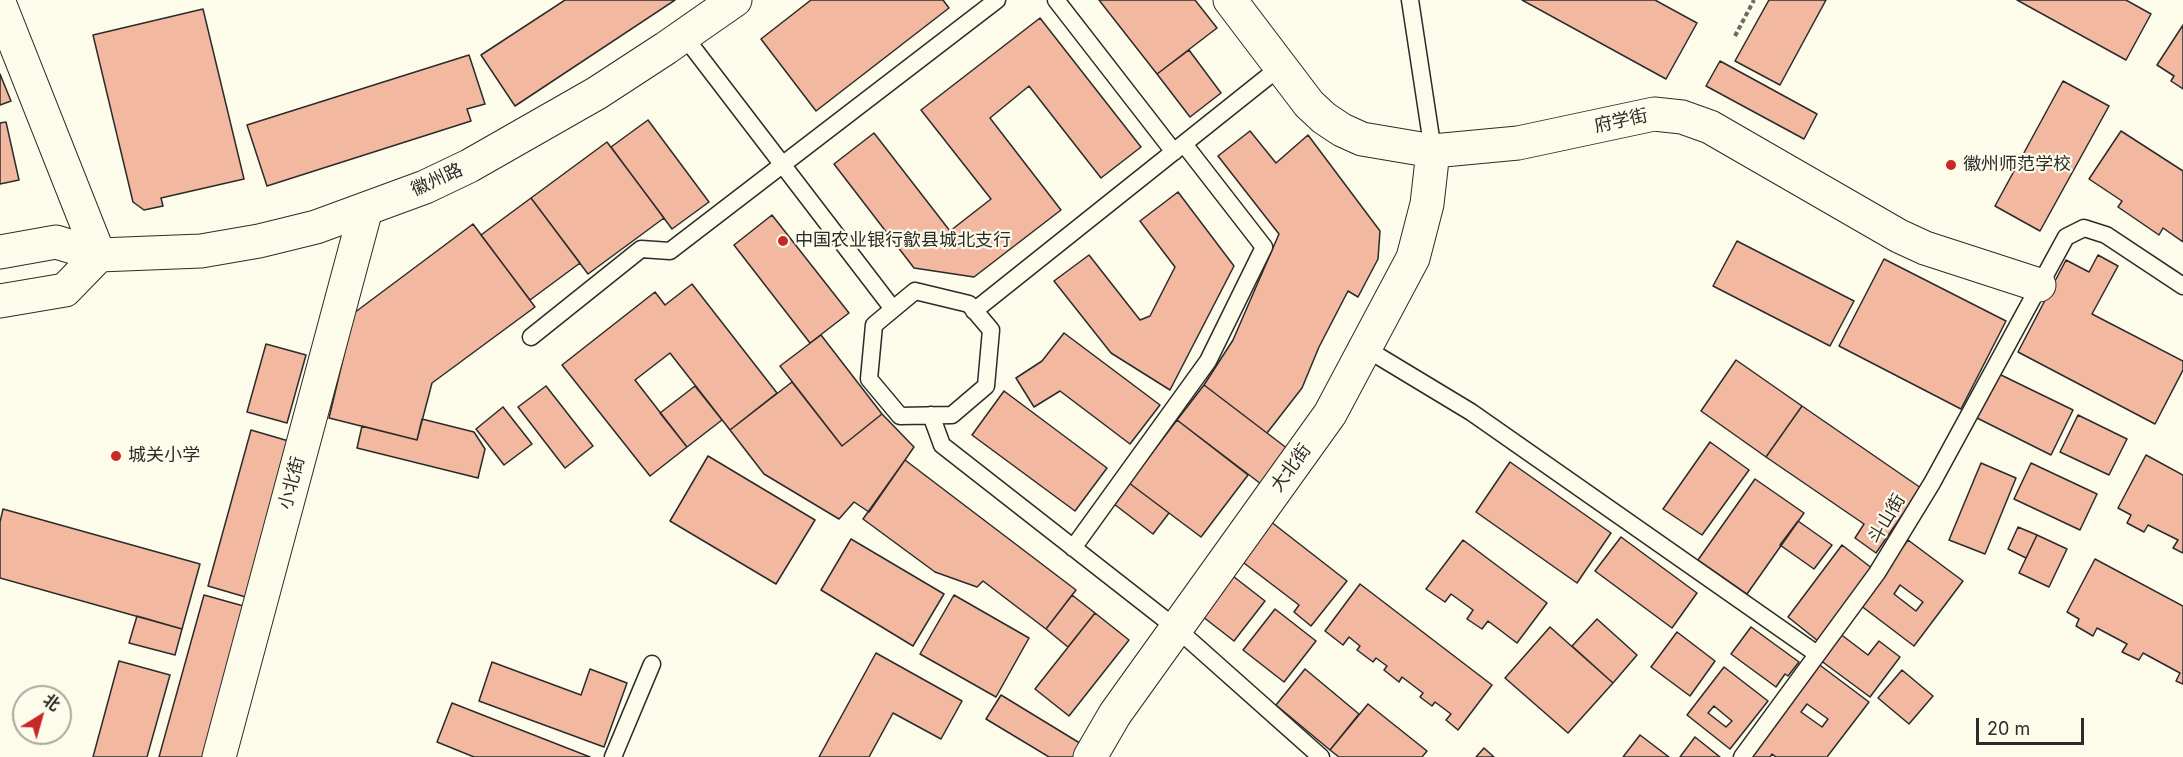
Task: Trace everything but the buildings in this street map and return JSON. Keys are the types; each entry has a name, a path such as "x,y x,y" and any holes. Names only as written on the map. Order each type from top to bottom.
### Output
{"street":[{"name":"徽州路","path":"0,252 56,242 99,255 201,251 259,241 316,227 425,187 469,166 597,93 735,0"},
{"name":"府学街","path":"1230,0 1309,104 1342,130 1373,142 1433,151 1518,143 1654,114 1682,117 1710,128 1899,236 1925,248 2039,285"},
{"path":"0,5 99,255 64,290 0,301"},
{"name":"大北街","path":"1090,757 1115,714 1330,414 1413,258 1427,204 1433,151"},
{"name":"小北街","path":"219,757 366,208"}],"lane":[{"path":"531,337 641,249 670,251 997,0"},
{"path":"1056,0 1264,247 1208,361 1073,548"},
{"path":"1410,0 1433,151"},
{"path":"684,36 893,309"},
{"path":"974,310 1281,67"},
{"name":"斗山街","path":"1742,757 1877,573 1932,483 2066,237 2084,228 2106,235 2183,286"},
{"path":"915,291 969,304 974,310 991,330 986,386 952,415 900,416 869,379 874,325 915,291"},
{"path":"1365,348 1471,412 1817,654"},
{"path":"931,415 942,445 1176,628 1322,757"},
{"path":"613,757 652,664"}],"path":[{"path":"1735,36 1754,0"}],"place":[{"name":"徽州师范学校","path":"1951,165"},
{"name":"中国农业银行歙县城北支行","path":"783,241"},
{"name":"城关小学","path":"116,456"}]}
